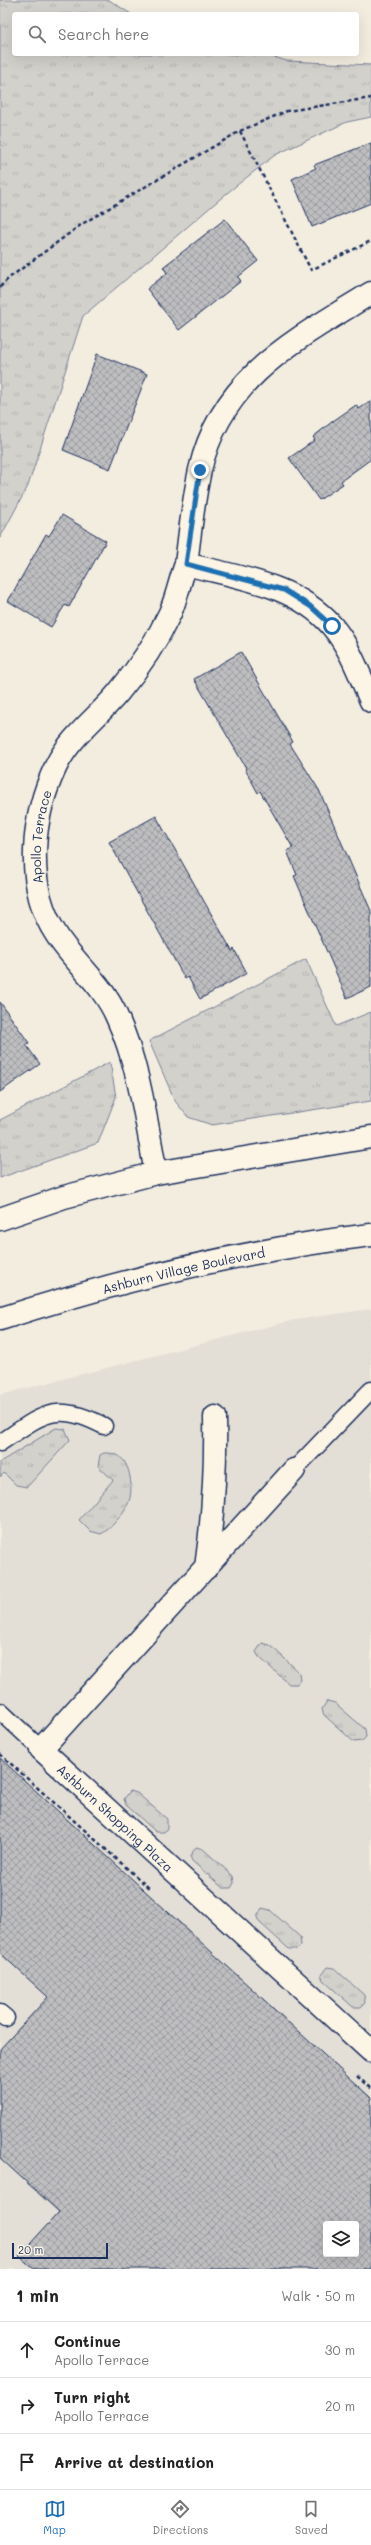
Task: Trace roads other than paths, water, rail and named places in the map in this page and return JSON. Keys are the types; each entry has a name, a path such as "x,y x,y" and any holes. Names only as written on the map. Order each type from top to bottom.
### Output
{"street":[{"name":"Apollo Terrace","path":"156,1173 128,1041 103,991 56,934 44,908 37,876 35,837 42,799 57,764 75,737 118,694 145,657 170,612 186,564 200,470 208,443 220,417 236,393 255,371 287,345 371,293"},
{"path":"186,564 284,590 310,606 336,632 352,658 371,701"},
{"path":"0,1219 64,1197 156,1173 371,1137"},
{"name":"Ashburn Village Boulevard","path":"0,1320 69,1296 184,1268 306,1243 371,1235"},
{"path":"206,1568 214,1513 216,1466 215,1417"},
{"path":"41,1749 294,1470"},
{"name":"Ashburn Shopping Plaza","path":"41,1749 371,2051"}],"lane":[{"path":"294,1470 370,1393"},
{"path":"0,1443 40,1417 63,1412 83,1415 104,1426"},
{"path":"0,1711 41,1749"}]}
